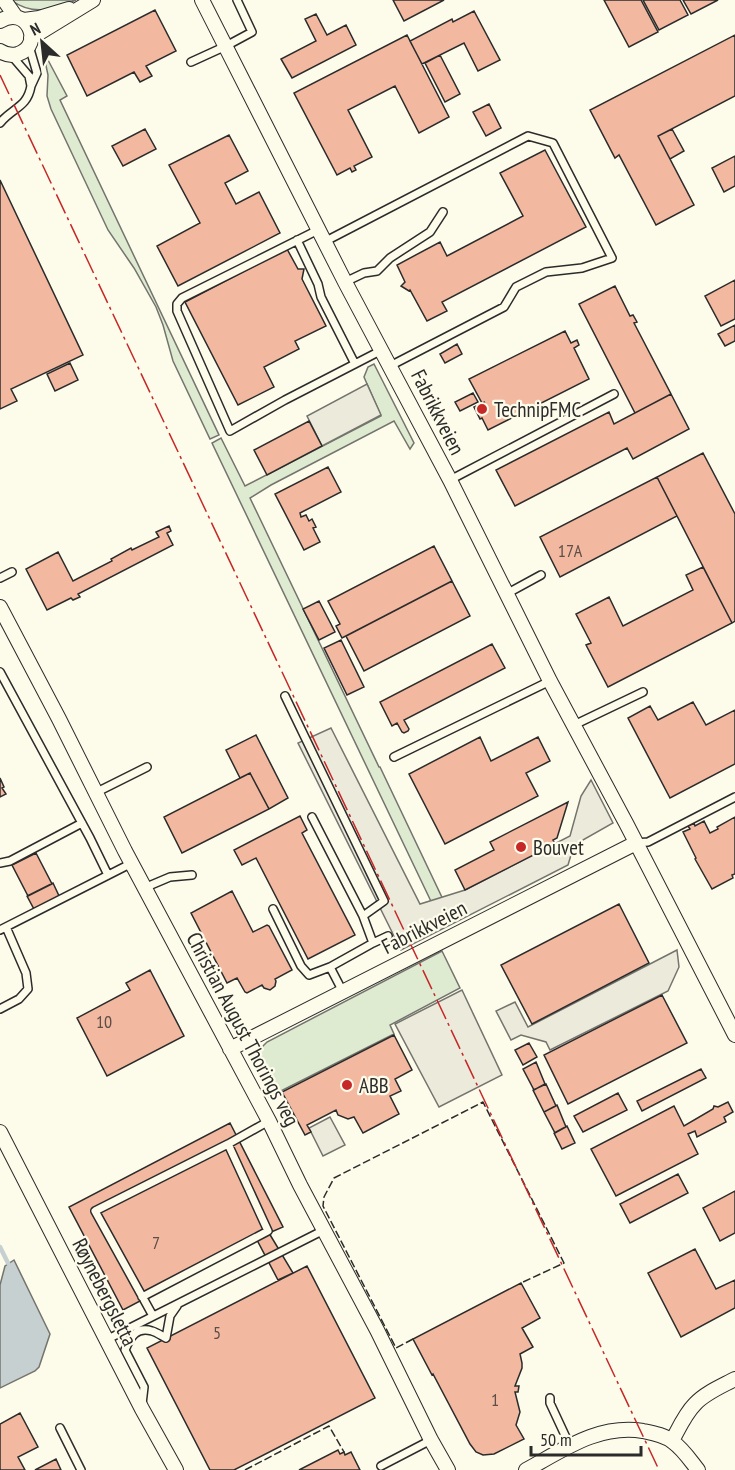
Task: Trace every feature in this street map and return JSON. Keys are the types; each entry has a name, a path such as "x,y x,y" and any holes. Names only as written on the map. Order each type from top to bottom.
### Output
{"street":[{"path":"4,0 30,28 30,42"},
{"name":"Fabrikkveien","path":"202,0 321,236 450,480 550,681 735,1035"},
{"path":"0,21 6,18 39,18 91,1"},
{"path":"5,55 21,53 30,42 91,1"},
{"name":"Christian August Thorings veg","path":"0,607 448,1470"},
{"name":"Fabrikkveien","path":"230,1049 636,843"},
{"name":"Røynebergsletta","path":"0,1132 106,1340 176,1470"},
{"path":"672,1441 696,1402 735,1379"},
{"path":"526,1470 600,1432 636,1430 659,1435 672,1441 685,1452 698,1470"}],"lane":[{"path":"191,62 252,32 237,0"},
{"path":"0,123 3,113 24,103 30,94 37,73 30,42"},
{"path":"5,55 29,76 31,86"},
{"path":"382,350 230,431 177,311 177,304 182,298 297,240 321,236 528,136 553,143 612,258 582,268 546,272 516,287 504,307 390,366"},
{"path":"345,282 364,273 377,271 390,258 430,232 443,212"},
{"path":"297,240 318,284 321,297 355,364"},
{"path":"450,480 614,394"},
{"path":"0,578 12,572"},
{"path":"506,594 541,575"},
{"path":"0,672 108,875"},
{"path":"394,757 550,681"},
{"path":"574,725 643,692"},
{"path":"285,696 384,901 363,916"},
{"path":"95,793 147,767"},
{"path":"636,843 648,842 735,797"},
{"path":"312,817 363,916 373,943"},
{"path":"0,863 10,861 82,823"},
{"path":"0,1009 19,999 28,989 26,973 3,929 132,863"},
{"path":"144,888 170,877 192,875"},
{"path":"273,909 301,966 309,975 330,967 388,936"},
{"path":"330,967 343,992"},
{"path":"153,1316 95,1211 228,1144 268,1121"},
{"path":"142,1297 268,1231 228,1144"},
{"path":"106,1340 324,1230"},
{"path":"142,1409 144,1387 125,1350 131,1336 140,1331 153,1330 166,1338 170,1316 178,1304"},
{"path":"550,1398 550,1403 570,1446"},
{"path":"60,1428 81,1470"},
{"path":"381,1466 431,1440"}],"green space":[{"path":"11,0 76,0 51,9 35,10"},
{"path":"48,60 67,96 60,100 219,435 210,439 173,361 156,307 134,268 108,230 51,109 47,96 48,75 45,61"},
{"path":"374,364 414,443 410,449 394,421 250,498 448,910 438,916 212,443 221,438 245,486 381,416 364,377 368,367"},
{"path":"442,951 460,988 390,1025 394,1034 269,1097 253,1061 267,1042"}],"shaded area":[{"path":"367,384 381,415 322,446 307,416"},
{"path":"331,728 420,904 465,890 570,836 581,796 591,780 613,823 574,845 568,865 401,950 298,743"},
{"path":"677,950 679,967 668,991 550,1050 546,1042 521,1035 511,1040 496,1011 515,1002 528,1027"},
{"path":"462,990 502,1075 439,1107 395,1024"},
{"path":"330,1117 345,1145 323,1156 309,1128"},
{"path":"14,1260 50,1334 39,1367 0,1388 0,1285 5,1266"}],"building":[{"path":"393,0 444,0 404,21"},
{"path":"604,0 641,0 658,32 629,47"},
{"path":"643,0 680,0 688,15 659,30"},
{"path":"683,0 718,0 691,14"},
{"path":"155,10 176,51 146,66 152,76 140,82 134,72 87,96 67,55"},
{"path":"474,11 500,60 478,71 464,43 422,64 410,41 452,19 453,22"},
{"path":"316,14 327,35 346,25 356,45 292,78 281,59 316,41 305,19"},
{"path":"407,35 449,117 419,133 395,86 348,110 372,157 354,166 356,170 352,172 350,168 337,175 294,93"},
{"path":"735,35 735,96 658,136 694,205 656,225 619,155 615,158 590,110"},
{"path":"440,55 460,94 445,102 425,63"},
{"path":"489,104 501,128 486,136 473,112"},
{"path":"145,129 156,149 123,166 112,146"},
{"path":"672,129 684,151 670,159 658,136"},
{"path":"229,135 248,171 225,183 236,204 259,192 280,233 178,286 157,246 200,223 169,165"},
{"path":"545,150 586,227 442,302 447,311 427,321 410,290 401,286 405,282 397,265 440,242 447,256 523,216 500,173"},
{"path":"735,156 735,186 724,192 712,168"},
{"path":"0,180 83,355 11,389 17,401 0,409"},
{"path":"287,249 298,269 304,269 302,279 326,326 295,341 299,349 264,367 274,387 238,405 185,302"},
{"path":"735,280 735,319 721,326 705,296"},
{"path":"615,286 630,316 633,315 637,322 634,323 671,394 635,413 579,304"},
{"path":"735,325 735,341 725,346 718,334"},
{"path":"565,331 571,343 577,340 579,345 574,348 589,379 488,430 474,407 485,402 482,403 469,379"},
{"path":"457,344 462,354 445,363 440,354"},
{"path":"70,363 78,380 55,391 47,374"},
{"path":"473,393 478,402 460,411 455,402"},
{"path":"671,394 689,429 633,459 627,448 515,506 496,470 609,412 614,424"},
{"path":"309,421 322,446 267,475 254,450"},
{"path":"703,453 735,514 735,621 732,623 657,477"},
{"path":"328,467 341,492 300,513 301,517 306,515 309,521 312,519 316,527 313,528 320,542 304,550 275,494"},
{"path":"657,477 677,516 560,577 540,537"},
{"path":"169,526 171,531 167,533 173,545 78,594 80,597 73,600 71,598 47,610 26,569 58,552 73,581 112,561 111,559 131,548 132,550 159,537 156,532"},
{"path":"434,546 452,581 342,638 336,626 340,624 328,601"},
{"path":"703,567 732,623 608,687 586,645 591,643 576,614 609,597 623,626 693,590 686,575"},
{"path":"452,581 470,616 364,671 346,636"},
{"path":"319,601 335,632 319,640 303,609"},
{"path":"341,640 364,687 347,695 324,648"},
{"path":"492,644 505,668 404,720 408,731 402,732 397,723 392,726 380,702"},
{"path":"693,702 706,725 735,710 735,764 670,798 628,718 650,706 658,720"},
{"path":"256,735 288,798 269,809 250,773 240,778 226,750"},
{"path":"480,737 491,761 538,737 550,761 526,773 538,796 445,844 409,774"},
{"path":"250,773 269,809 182,853 164,817"},
{"path":"0,778 6,794 0,797"},
{"name":"Bouvet","path":"568,802 557,838 553,840 555,844 465,890 455,870 494,850 490,842"},
{"path":"300,816 307,830 302,833 355,935 308,959 256,858 242,865 234,850"},
{"path":"735,817 735,874 732,875 733,878 712,889 683,832 690,829 688,826 694,823 695,826 704,821 710,833"},
{"path":"36,853 52,884 28,896 12,865"},
{"path":"53,883 60,898 35,911 27,896"},
{"path":"232,891 253,932 269,926 292,970 275,979 275,986 270,990 262,985 247,993 237,978 227,983 191,913"},
{"path":"619,904 649,963 532,1024 501,965"},
{"path":"150,970 184,1036 107,1076 77,1018 130,990 126,983"},
{"path":"662,995 687,1043 568,1104 544,1055"},
{"name":"ABB","path":"394,1035 412,1070 395,1079 401,1091 390,1096 399,1114 363,1133 354,1117 348,1119 338,1115 336,1110 307,1125 311,1132 305,1135 282,1092"},
{"path":"529,1043 537,1057 523,1065 515,1050"},
{"path":"536,1062 545,1084 534,1090 523,1069"},
{"path":"701,1069 706,1078 642,1111 637,1101"},
{"path":"546,1084 556,1106 544,1112 533,1090"},
{"path":"618,1093 627,1110 583,1132 574,1116"},
{"path":"728,1102 733,1112 724,1117 726,1122 697,1137 695,1131 688,1134 698,1154 616,1196 591,1149 674,1106 684,1126 713,1109 714,1106 718,1107"},
{"path":"557,1105 566,1127 555,1133 544,1112"},
{"path":"230,1123 283,1227 123,1310 69,1207"},
{"path":"567,1126 575,1143 562,1149 554,1133"},
{"path":"678,1174 688,1193 630,1223 620,1204"},
{"path":"735,1191 735,1233 720,1241 703,1208"},
{"path":"269,1233 293,1273 278,1280 257,1240"},
{"path":"695,1249 716,1289 735,1280 735,1308 681,1337 648,1273"},
{"path":"307,1266 375,1398 234,1470 210,1470 147,1348"},
{"path":"521,1283 540,1318 522,1328 533,1347 520,1354 522,1368 515,1386 519,1386 518,1392 515,1392 520,1412 516,1425 524,1439 494,1454 483,1455 476,1452 470,1444 413,1339"},
{"path":"20,1413 38,1447 18,1457 25,1470 0,1470 0,1424"},
{"path":"338,1450 340,1454 344,1452 345,1455 351,1452 360,1470 299,1470"},
{"path":"56,1459 61,1470 35,1470"}],"waterway":[{"path":"0,1247 8,1263"}],"fence":[{"path":"413,1339 396,1348 323,1206 324,1197 334,1178 483,1102 564,1263 521,1283"},
{"path":"245,1470 329,1426 344,1452"}],"power":[{"path":"0,75 659,1470"}],"place":[{"name":"TechnipFMC","path":"482,409"},
{"name":"Bouvet","path":"521,847"},
{"name":"ABB","path":"347,1085"}]}
